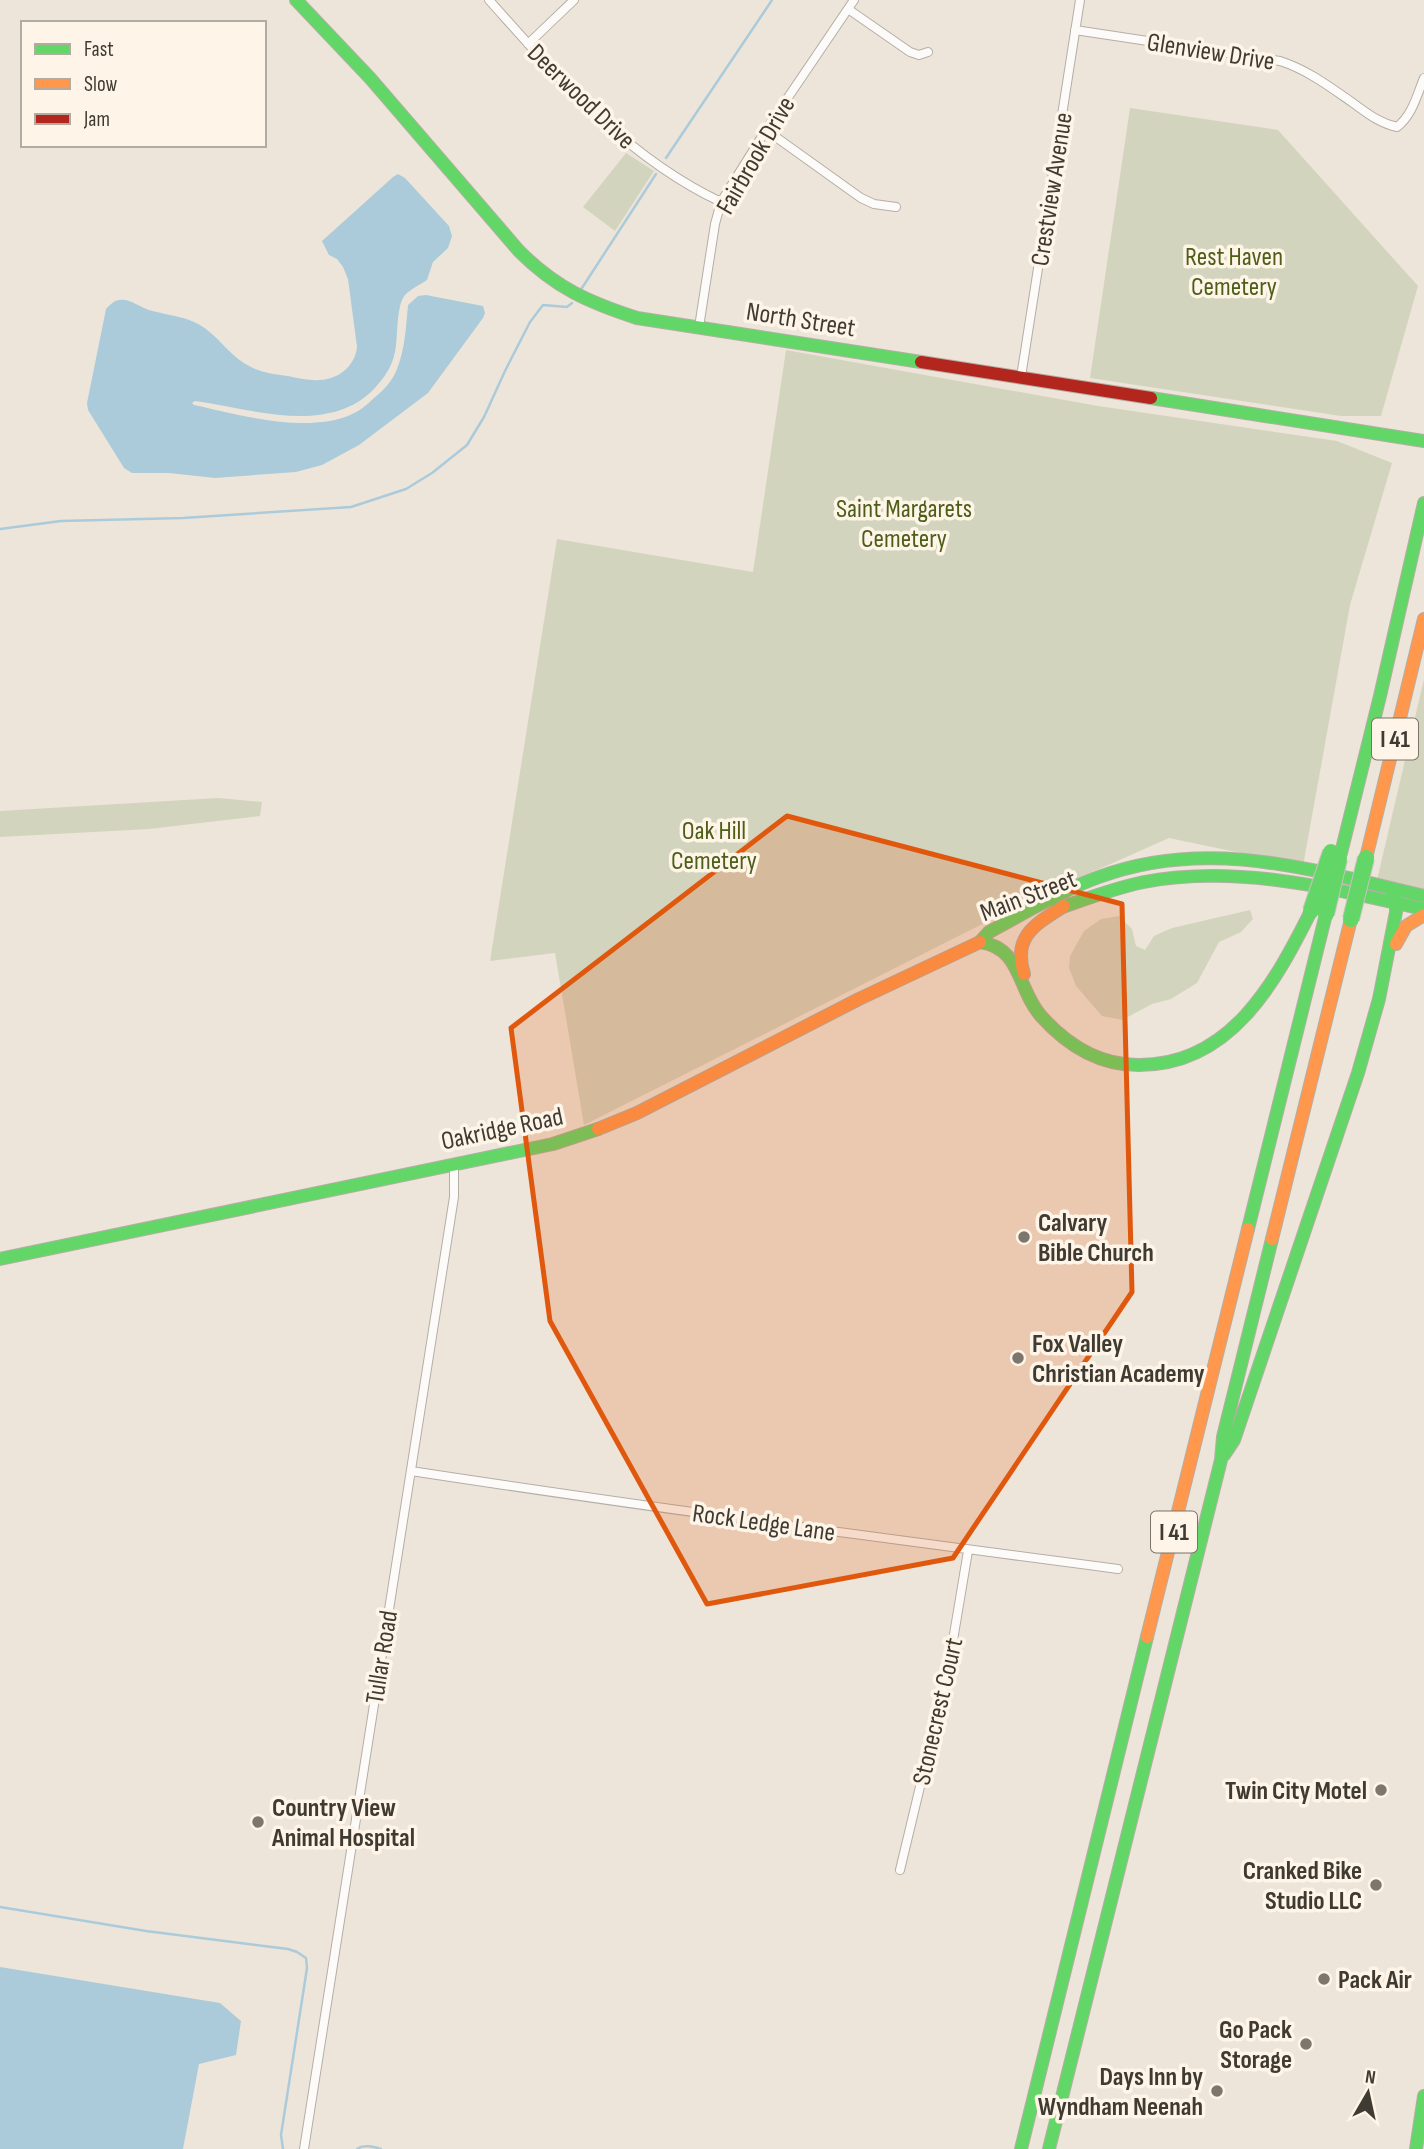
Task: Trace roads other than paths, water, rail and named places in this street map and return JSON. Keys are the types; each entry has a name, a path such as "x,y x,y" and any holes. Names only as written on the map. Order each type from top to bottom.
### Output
{"main road":[{"name":"North Street","path":"296,0 370,78 519,251 536,267 573,293 614,312 637,318 1424,441"},
{"name":"I 41","path":"1021,2149 1319,913 1380,696 1424,503"},
{"name":"I 41","path":"1049,2149 1221,1460 1223,1437 1424,619"},
{"name":"Main Street","path":"979,942 989,932 1088,882 1114,872 1185,858 1253,860 1394,896 1424,909"},
{"name":"Main Street","path":"979,942 993,939 1042,914 1118,888 1181,877 1261,877 1357,895 1424,895"},
{"path":"1221,1460 1234,1440 1368,1043 1394,925 1394,896"},
{"path":"1041,1014 1040,1006 1021,969 1020,948 1029,929 1064,906"},
{"path":"979,942 990,943 1004,950 1035,1008 1058,1034 1072,1045 1105,1061 1135,1067 1152,1066 1188,1058 1215,1043 1236,1026 1254,1008 1319,913"},
{"path":"1368,1043 1376,1030 1399,934 1412,920 1424,915"},
{"name":"Oakridge Road","path":"0,1259 554,1144 606,1128 859,999 979,942"},
{"path":"1416,2149 1424,2096"}],"street":[{"name":"Deerwood Drive","path":"489,0 585,105 613,131 660,166 721,202"},
{"path":"528,44 574,0"},
{"name":"Fairbrook Drive","path":"699,327 721,202 853,0"},
{"name":"Crestview Avenue","path":"1021,377 1080,0"},
{"path":"848,9 910,52 919,55 928,52"},
{"name":"Glenview Drive","path":"1075,30 1280,61 1301,68 1382,123 1397,127 1409,114 1424,78"},
{"path":"766,130 861,198 874,204 896,206"},
{"name":"Tullar Road","path":"304,2149 454,1196 454,1164"},
{"name":"Rock Ledge Lane","path":"411,1471 1118,1569"},
{"name":"Stonecrest Court","path":"900,1870 948,1670 968,1550"}],"water":[{"path":"398,174 405,178 449,226 452,236 448,248 433,262 427,280 402,300 394,357 374,389 355,403 335,412 312,416 289,416 195,401 192,403 271,421 292,423 330,421 348,416 368,403 393,377 400,361 408,305 418,296 426,295 483,306 483,318 428,393 359,445 322,465 296,472 215,478 169,473 132,473 124,468 88,410 87,403 106,309 115,301 131,301 149,310 193,321 212,334 238,359 260,371 312,380 334,377 349,366 357,347 348,279 343,267 337,259 329,255 322,241"},
{"path":"0,1967 220,2003 241,2021 236,2055 199,2064 183,2149 0,2149"}],"waterway":[{"path":"666,158 772,0"},
{"path":"580,291 656,174"},
{"path":"0,529 61,521 183,518 351,507 406,489 432,473 467,445 484,417 530,322 543,305 567,307 572,303"},
{"path":"0,1907 146,1931 288,1949 306,1958 307,1968 281,2135 283,2149"},
{"path":"357,2149 366,2146 381,2149"}],"place":[{"name":"Calvary Bible Church","path":"1024,1237"},
{"name":"Fox Valley Christian Academy","path":"1018,1358"},
{"name":"Twin City Motel","path":"1381,1790"},
{"name":"Country View Animal Hospital","path":"258,1822"},
{"name":"Cranked Bike Studio LLC","path":"1376,1885"},
{"name":"Pack Air","path":"1324,1979"},
{"name":"Go Pack Storage","path":"1306,2044"},
{"name":"Days Inn by Wyndham Neenah","path":"1217,2091"}],"park label":[{"name":"Rest Haven Cemetery","path":"1234,271"},
{"name":"Saint Margarets Cemetery","path":"904,523"},
{"name":"Oak Hill Cemetery","path":"714,845"}]}
